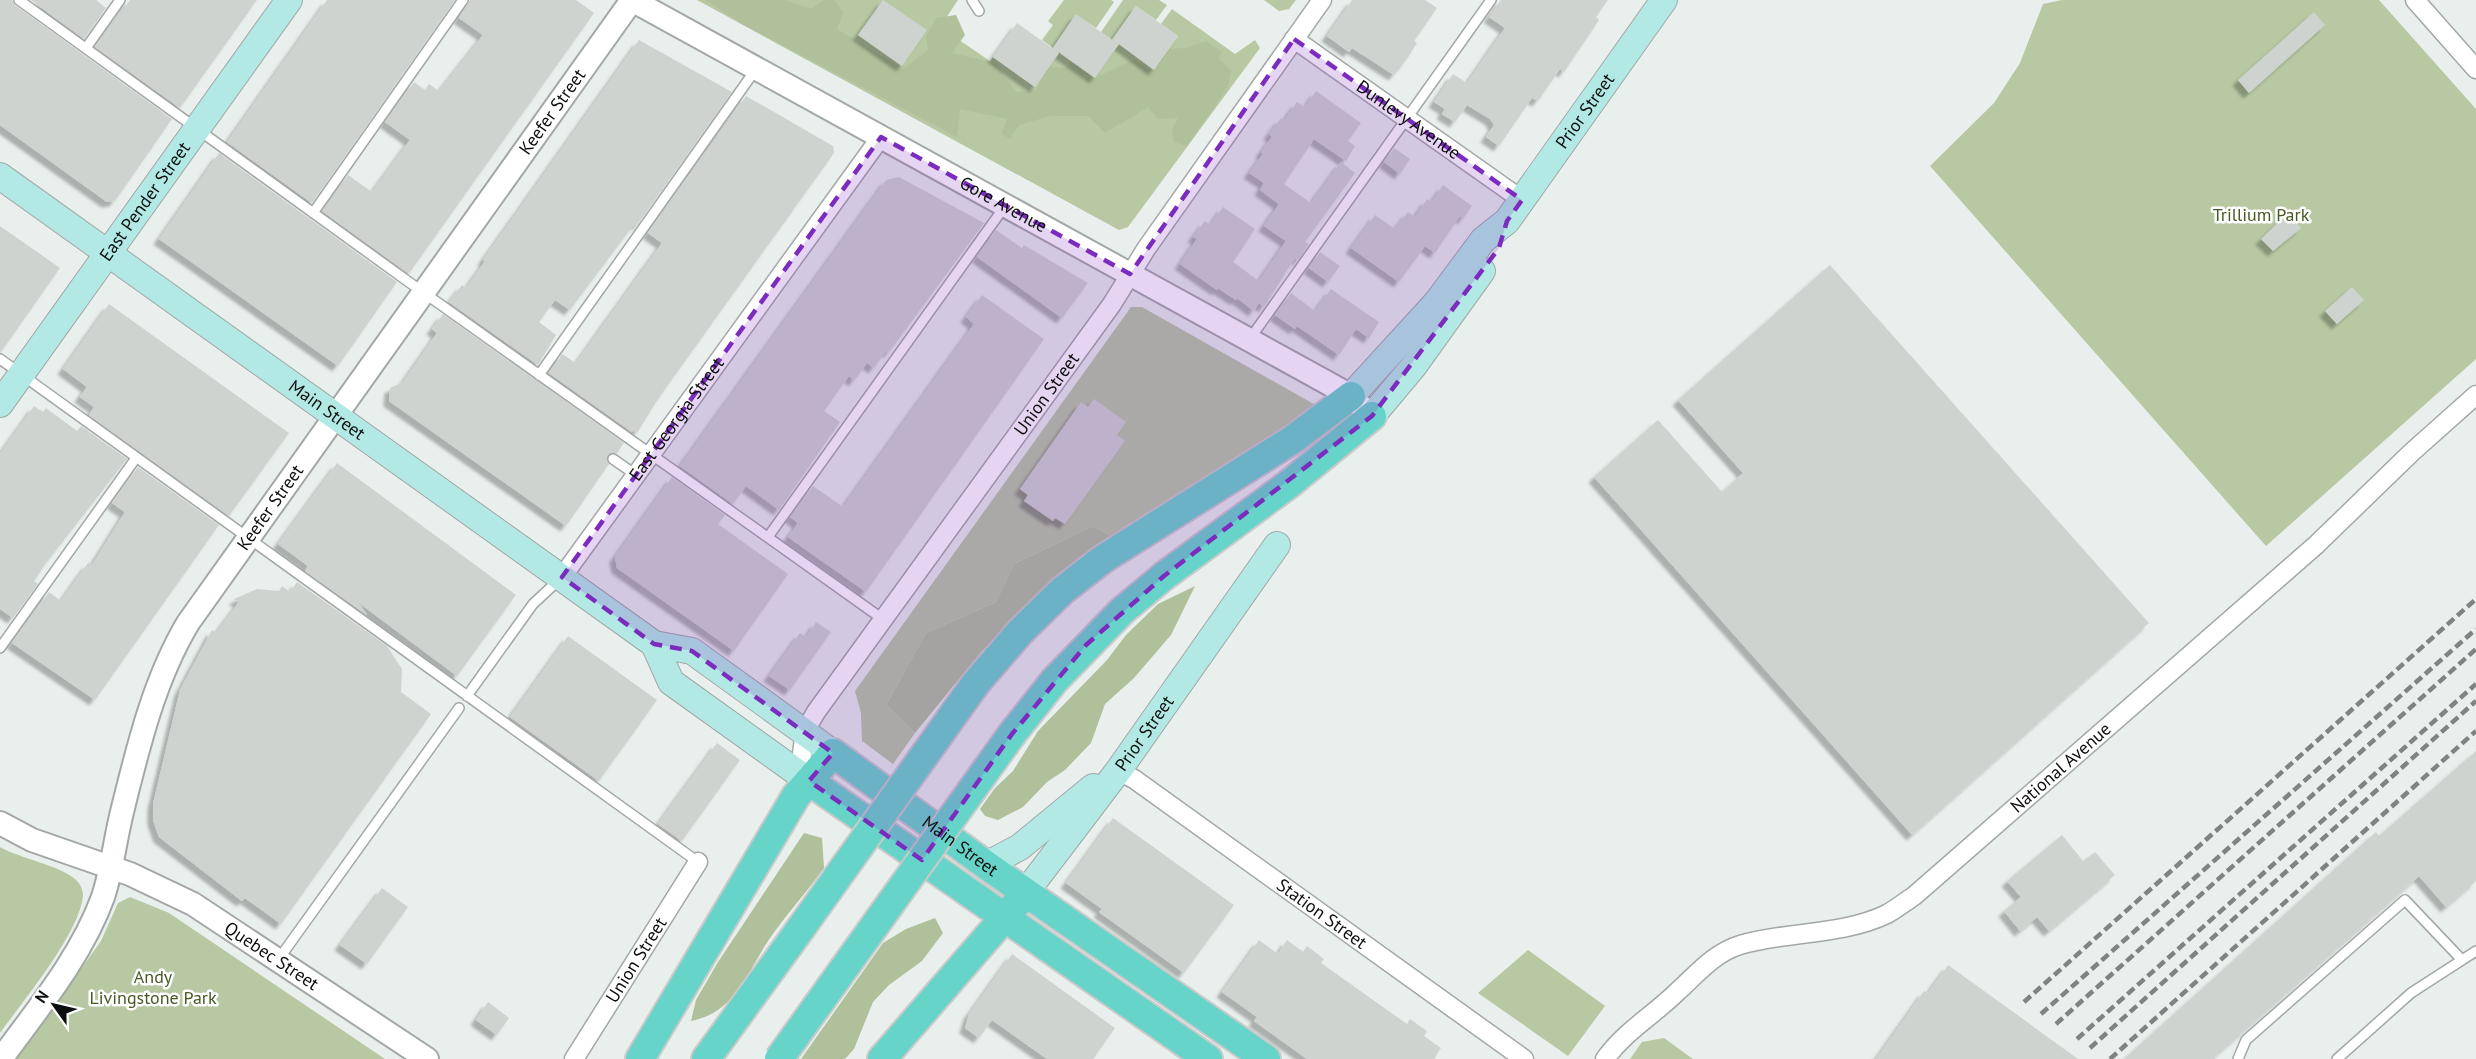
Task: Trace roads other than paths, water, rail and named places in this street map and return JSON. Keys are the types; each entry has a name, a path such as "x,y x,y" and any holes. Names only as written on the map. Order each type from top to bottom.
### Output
{"main road":[{"name":"East Pender Street","path":"0,404 289,0"},
{"name":"Prior Street","path":"1351,396 1437,302 1484,240 1507,221 1664,0"},
{"name":"Main Street","path":"0,176 654,644 692,651 986,865 1266,1059"},
{"name":"Prior Street","path":"1372,416 1413,367 1498,248 1507,221"},
{"path":"706,1059 976,683 1020,632 1056,597 1102,559 1282,446 1351,396"},
{"path":"779,1059 1012,734 1054,681 1122,610 1288,484 1372,416"},
{"name":"Prior Street","path":"882,1059 1026,892 1118,771 1277,545"},
{"name":"Main Street","path":"654,644 671,682 800,787 1004,917 1194,1055"},
{"path":"640,1059 800,787 833,753"},
{"path":"986,865 1020,847 1106,776 1118,771"}],"street":[{"name":"Gore Avenue","path":"632,0 1351,396 1372,416"},
{"name":"Keefer Street","path":"1,1059 78,951 97,912 110,867 122,811 163,671 188,623 632,0"},
{"name":"Union Street","path":"800,787 805,732 1112,304 1130,274 1322,0"},
{"path":"2415,0 2476,69"},
{"name":"Dunlevy Avenue","path":"1294,39 1522,200"},
{"name":"East Georgia Street","path":"562,577 881,137"},
{"name":"National Avenue","path":"1605,1059 1616,1044 1678,992 1710,961 1738,946 1841,928 1886,914 1914,896 2316,545 2412,452 2476,395"},
{"name":"Station Street","path":"1118,771 1134,779 1524,1059"},
{"name":"Quebec Street","path":"0,824 32,840 168,890 193,904 427,1059"},
{"name":"Union Street","path":"574,1059 698,862"}],"lane":[{"path":"19,0 539,375 884,620"},
{"path":"86,48 120,0"},
{"path":"313,213 463,0"},
{"path":"972,0 979,11"},
{"path":"1249,340 1491,0"},
{"path":"539,375 756,69"},
{"path":"768,537 1005,206"},
{"path":"0,359 698,862"},
{"path":"0,648 136,458"},
{"path":"613,459 636,475"},
{"name":"East Georgia Street","path":"467,696 533,604 562,577"},
{"path":"278,960 459,708"},
{"path":"2238,1059 2246,1040 2405,900 2462,960"},
{"path":"2337,1059 2411,993 2476,951"}],"railway":[{"path":"2024,1002 2476,599"},
{"path":"2041,1014 2476,629"},
{"path":"2056,1024 2476,649"},
{"path":"2077,1039 2476,684"},
{"path":"2090,1048 2476,701"},
{"path":"2110,1059 2476,731"}],"park label":[{"name":"Trillium Park","path":"2261,215"},
{"name":"Andy Livingstone Park","path":"153,987"}]}
